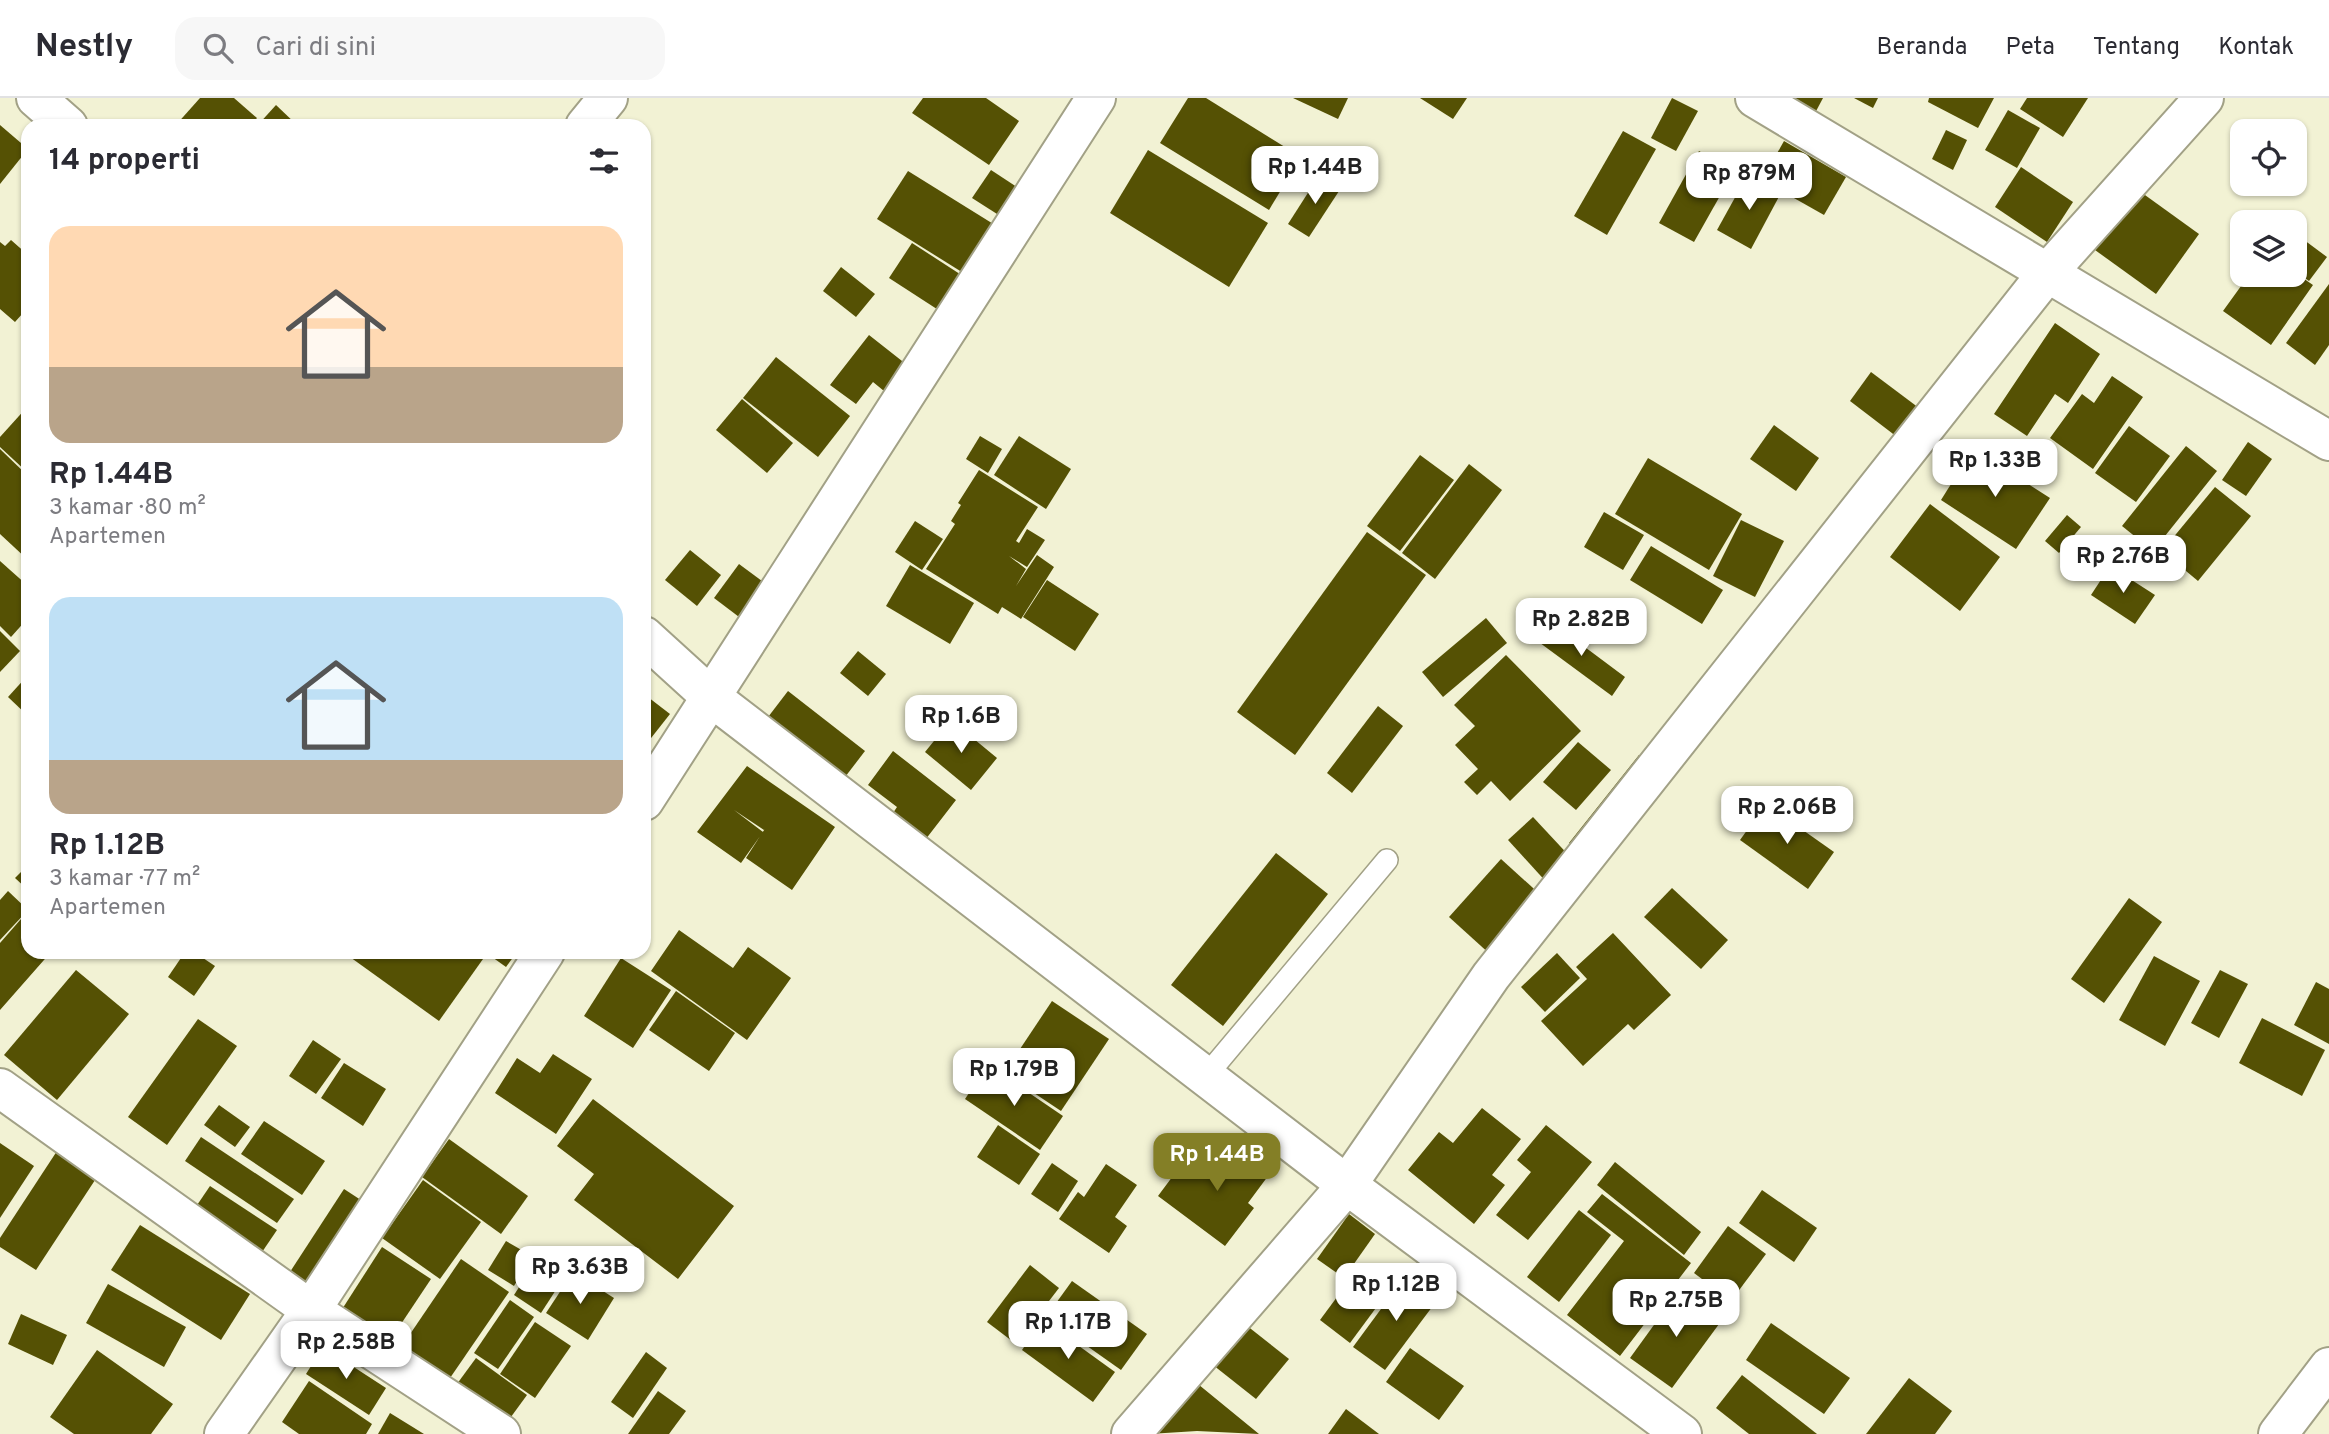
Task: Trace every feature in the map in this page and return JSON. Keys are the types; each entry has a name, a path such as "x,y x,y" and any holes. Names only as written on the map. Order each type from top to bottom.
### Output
{"street":[{"path":"36,98 60,119"},
{"path":"591,119 608,98"},
{"path":"651,790 1096,98"},
{"path":"1755,98 2329,441"},
{"path":"1130,1434 1347,1185 1491,976 2048,272 2204,98"},
{"path":"651,642 711,697 1347,1185 1682,1434"},
{"path":"224,1434 311,1310 540,959"},
{"path":"0,1088 311,1310 501,1434"},
{"path":"2278,1434 2329,1367"}],"lane":[{"path":"1206,1076 1387,860"}],"building":[{"path":"200,98 234,98 257,118 256,119 181,119"},
{"path":"923,98 986,98 1019,121 989,165 912,113"},
{"path":"1188,98 1206,98 1301,157 1269,210 1160,143"},
{"path":"1293,98 1348,98 1338,119"},
{"path":"1420,98 1467,98 1453,119"},
{"path":"1672,98 1698,111 1676,151 1651,138"},
{"path":"1784,98 1823,98 1814,115"},
{"path":"1854,98 1878,98 1873,108"},
{"path":"1929,98 1994,98 1978,128 1928,102"},
{"path":"2027,98 2088,98 2063,137 2020,109"},
{"path":"276,105 291,119 263,119"},
{"path":"2008,110 2040,128 2017,168 1985,150"},
{"path":"0,125 21,143 21,158 0,184"},
{"path":"1946,130 1967,140 1953,170 1932,159"},
{"path":"1623,131 1656,149 1607,235 1574,216"},
{"path":"1784,141 1846,177 1824,215 1762,180"},
{"path":"1148,150 1268,223 1229,287 1110,213"},
{"path":"1699,151 1734,171 1694,242 1659,223"},
{"path":"2021,167 2073,202 2047,242 1995,207"},
{"path":"991,170 1026,193 1008,221 972,198"},
{"path":"908,171 1003,230 973,279 877,219"},
{"path":"1320,174 1341,188 1309,237 1288,224"},
{"path":"1748,174 1781,193 1751,249 1717,230"},
{"path":"2138,190 2199,234 2156,294 2095,250"},
{"path":"11,240 21,249 21,315 15,322 0,309 0,242 5,246"},
{"path":"2307,242 2327,257 2309,281 2307,280"},
{"path":"912,243 966,278 943,313 889,278"},
{"path":"841,267 875,294 856,317 823,291"},
{"path":"2307,281 2313,285 2271,345 2223,311 2240,287 2307,287"},
{"path":"2329,284 2329,345 2315,365 2286,343"},
{"path":"2055,323 2100,354 2068,403 2055,394 2027,436 1994,414"},
{"path":"869,335 916,372 895,400 873,382 856,404 830,385"},
{"path":"776,357 850,416 818,457 743,398"},
{"path":"1871,372 1923,411 1901,440 1850,401"},
{"path":"2112,376 2143,397 2093,469 2050,438 2082,394 2094,403"},
{"path":"742,399 793,443 767,473 716,430"},
{"path":"21,414 21,466 0,447 0,437"},
{"path":"1774,425 1819,458 1796,491 1750,459"},
{"path":"2129,426 2170,456 2136,502 2095,473"},
{"path":"980,436 1002,449 988,473 966,459"},
{"path":"1019,436 1071,469 1046,509 994,475"},
{"path":"2248,442 2272,459 2246,496 2222,480"},
{"path":"2186,446 2217,471 2153,551 2122,526"},
{"path":"0,449 21,469 21,554 0,534"},
{"path":"1973,449 2050,498 2016,549 1941,500"},
{"path":"1420,455 1454,480 1400,551 1367,526"},
{"path":"1648,458 1742,514 1709,570 1615,514"},
{"path":"1469,464 1502,490 1435,579 1402,553"},
{"path":"979,470 1038,507 1016,541 1019,543 1027,529 1045,540 1027,567 1009,556 1026,569 1016,586 1037,555 1054,567 1021,619 1002,607 998,614 926,569 955,524 951,521 961,505 958,503"},
{"path":"2215,487 2251,516 2198,581 2162,551"},
{"path":"1930,504 2000,557 1960,611 1890,557"},
{"path":"1604,512 1644,535 1623,570 1584,547"},
{"path":"2067,515 2081,527 2059,553 2045,541"},
{"path":"1741,520 1784,541 1755,597 1713,576"},
{"path":"915,521 943,539 922,570 895,552"},
{"path":"1367,532 1426,575 1295,755 1237,712"},
{"path":"1651,546 1723,590 1702,624 1630,580"},
{"path":"690,550 721,575 697,606 665,580"},
{"path":"0,561 21,580 21,626 11,637 0,626"},
{"path":"739,564 773,589 747,623 714,598"},
{"path":"910,565 974,603 950,644 886,606"},
{"path":"2110,566 2155,595 2135,624 2091,595"},
{"path":"1047,580 1099,614 1075,651 1023,617"},
{"path":"1486,618 1507,643 1443,697 1422,672"},
{"path":"1550,621 1625,677 1612,696 1536,640"},
{"path":"0,631 20,651 0,672"},
{"path":"858,651 886,674 868,696 840,673"},
{"path":"1506,655 1581,731 1510,801 1491,781 1477,795 1464,782 1478,769 1455,745 1475,726 1454,705"},
{"path":"21,683 21,709 8,697"},
{"path":"788,691 865,751 842,781 765,721"},
{"path":"651,699 670,714 651,738"},
{"path":"1378,706 1403,726 1352,793 1327,773"},
{"path":"951,720 997,758 971,790 925,752"},
{"path":"1578,742 1611,770 1576,810 1543,782"},
{"path":"893,751 956,800 922,844 889,819 897,807 868,785"},
{"path":"1639,755 1648,764 1578,850 1569,843"},
{"path":"747,766 835,827 792,890 746,858 761,836 741,863 697,832","holes":["734,810 764,830 766,827 763,832"]},
{"path":"1766,804 1834,852 1808,889 1740,840"},
{"path":"1533,817 1574,861 1549,885 1508,840"},
{"path":"1276,853 1328,894 1223,1026 1171,985"},
{"path":"1501,859 1544,898 1492,956 1449,917"},
{"path":"21,872 21,884 15,878"},
{"path":"1672,888 1728,940 1701,969 1644,917"},
{"path":"8,891 21,903 21,918 0,940 0,900"},
{"path":"2129,898 2162,922 2104,1003 2071,979"},
{"path":"21,919 21,959 45,959 0,1010 0,943"},
{"path":"679,930 733,968 748,947 791,978 747,1040 651,971"},
{"path":"1613,933 1671,995 1634,1030 1628,1024 1583,1066 1541,1021 1587,979 1576,967"},
{"path":"1557,953 1580,978 1545,1012 1521,987"},
{"path":"2154,956 2200,981 2165,1046 2119,1020"},
{"path":"180,959 204,959 215,966 194,996 168,977"},
{"path":"353,959 483,959 439,1021"},
{"path":"495,959 512,959 506,967"},
{"path":"620,959 671,990 633,1048 584,1016"},
{"path":"76,970 129,1014 57,1100 4,1055"},
{"path":"2220,970 2248,984 2219,1038 2191,1023"},
{"path":"2316,982 2329,989 2329,1044 2294,1025"},
{"path":"676,991 735,1033 709,1071 649,1030"},
{"path":"1052,1001 1109,1039 1061,1111 1004,1073"},
{"path":"2262,1018 2325,1050 2302,1096 2239,1063"},
{"path":"198,1019 237,1046 167,1145 128,1117"},
{"path":"313,1040 341,1059 316,1094 289,1076"},
{"path":"553,1054 592,1079 556,1134 495,1093 517,1058 540,1073"},
{"path":"344,1063 386,1089 363,1126 321,1098"},
{"path":"988,1065 1063,1116 1040,1150 965,1099"},
{"path":"593,1099 734,1206 678,1279 574,1200 594,1174 557,1146"},
{"path":"219,1105 250,1127 235,1147 204,1125"},
{"path":"1482,1108 1521,1139 1492,1175 1505,1185 1474,1224 1408,1170 1439,1132 1453,1143"},
{"path":"264,1121 325,1161 302,1195 241,1154"},
{"path":"998,1125 1040,1154 1019,1185 977,1157"},
{"path":"1546,1125 1592,1162 1528,1240 1496,1215 1531,1172 1517,1160"},
{"path":"201,1137 294,1199 277,1223 185,1161"},
{"path":"449,1139 528,1196 501,1234 422,1177"},
{"path":"0,1143 34,1166 0,1218"},
{"path":"1236,1145 1271,1172 1248,1203 1254,1208 1225,1246 1158,1196 1187,1157 1213,1176"},
{"path":"57,1151 97,1177 36,1270 0,1247 0,1238"},
{"path":"1615,1162 1701,1232 1684,1255 1597,1185"},
{"path":"1052,1163 1078,1181 1058,1212 1031,1194"},
{"path":"1106,1164 1137,1185 1115,1217 1127,1226 1109,1253 1059,1219 1078,1192 1084,1197"},
{"path":"423,1180 481,1222 440,1279 382,1238"},
{"path":"210,1186 277,1230 258,1258 191,1214"},
{"path":"344,1189 367,1204 311,1290 288,1275"},
{"path":"1762,1190 1817,1228 1794,1262 1739,1223"},
{"path":"1602,1194 1691,1263 1620,1356 1567,1315 1624,1241 1587,1212"},
{"path":"1579,1210 1611,1235 1559,1302 1527,1277"},
{"path":"1349,1214 1375,1234 1344,1278 1317,1259"},
{"path":"140,1225 250,1294 221,1340 111,1270"},
{"path":"1728,1226 1766,1254 1731,1301 1694,1273"},
{"path":"506,1241 532,1256 514,1286 488,1270"},
{"path":"382,1247 431,1279 387,1345 339,1314"},
{"path":"461,1259 509,1292 450,1378 402,1346"},
{"path":"536,1261 563,1279 541,1313 514,1295"},
{"path":"1030,1265 1059,1288 1016,1344 987,1322"},
{"path":"573,1272 614,1298 588,1340 546,1313"},
{"path":"1354,1274 1384,1297 1350,1343 1320,1320"},
{"path":"1406,1275 1438,1299 1385,1370 1353,1347"},
{"path":"1072,1281 1147,1334 1121,1370 1046,1317"},
{"path":"108,1284 186,1327 164,1367 86,1323"},
{"path":"1680,1289 1722,1320 1672,1388 1630,1358"},
{"path":"510,1300 534,1317 498,1369 474,1353"},
{"path":"21,1314 67,1335 53,1365 8,1344"},
{"path":"1043,1320 1115,1372 1093,1402 1022,1350"},
{"path":"535,1322 571,1346 535,1398 500,1374"},
{"path":"1771,1323 1850,1378 1824,1414 1746,1360"},
{"path":"1246,1325 1289,1359 1256,1399 1213,1365"},
{"path":"323,1347 386,1388 369,1415 306,1374"},
{"path":"1410,1348 1464,1386 1439,1420 1386,1382"},
{"path":"97,1350 173,1404 151,1434 74,1434 50,1417"},
{"path":"646,1352 667,1368 633,1418 611,1402"},
{"path":"476,1358 527,1395 505,1425 454,1388"},
{"path":"1742,1375 1817,1434 1749,1434 1716,1408"},
{"path":"1909,1378 1952,1411 1935,1434 1866,1434"},
{"path":"1193,1380 1259,1434 1197,1431 1149,1434"},
{"path":"309,1381 372,1424 366,1434 299,1434 282,1422"},
{"path":"658,1391 686,1411 669,1434 628,1434"},
{"path":"1346,1409 1379,1434 1328,1434"},
{"path":"390,1413 424,1434 378,1434"}]}
